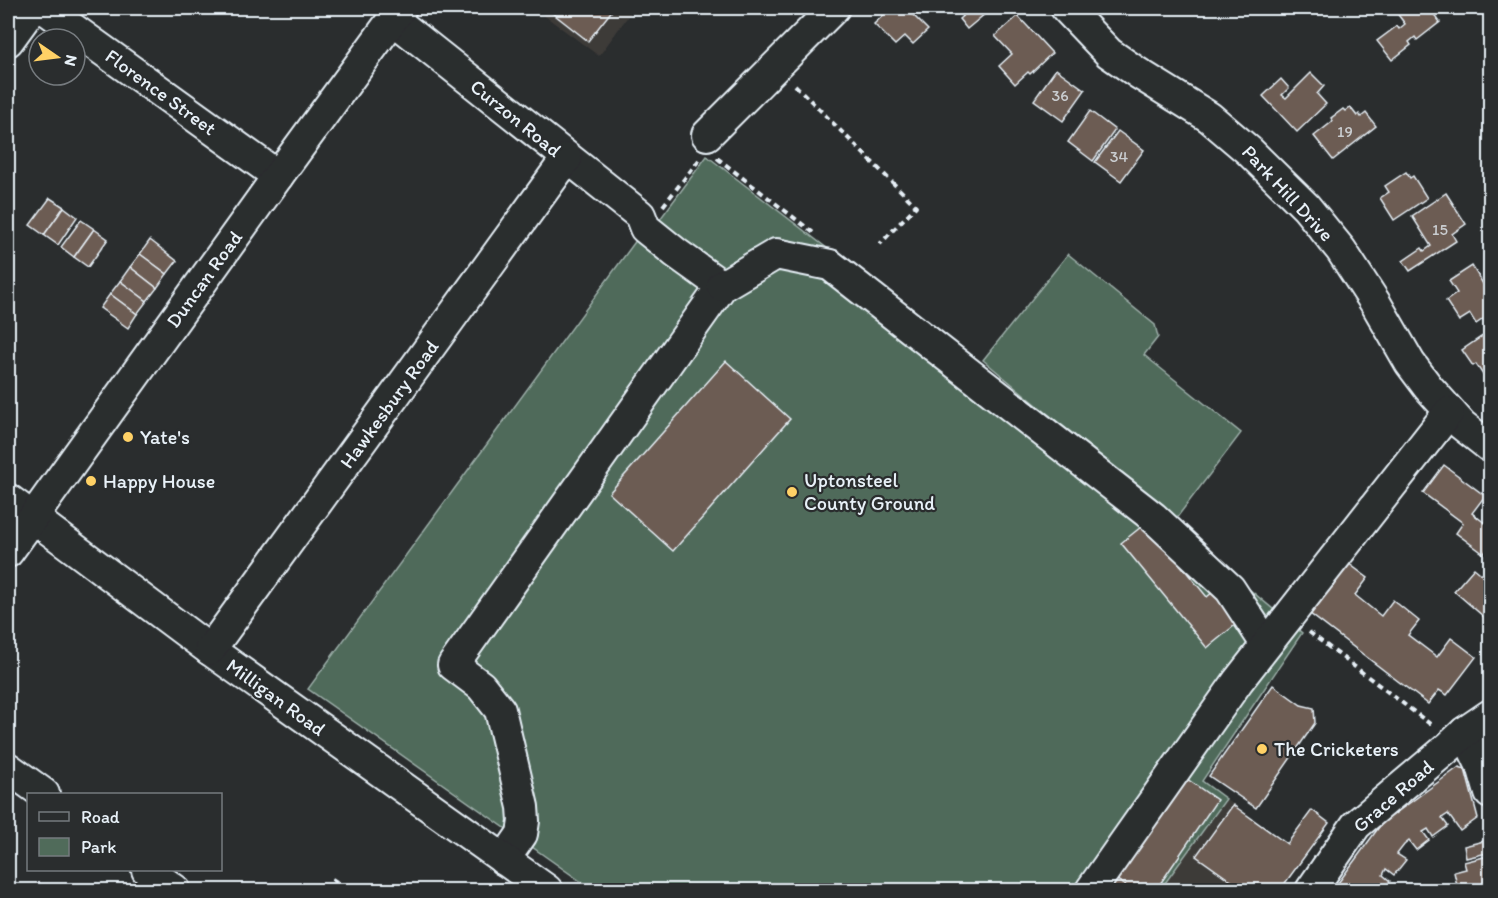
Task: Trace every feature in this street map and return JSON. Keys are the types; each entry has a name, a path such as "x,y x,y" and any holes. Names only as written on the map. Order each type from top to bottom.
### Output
{"street":[{"path":"8,41 32,8"},
{"name":"Florence Street","path":"44,8 278,176"},
{"path":"707,135 834,8"},
{"name":"Park Hill Drive","path":"1066,8 1109,53 1209,117 1249,151 1306,207 1341,250 1410,363 1449,412 1491,447"},
{"name":"Duncan Road","path":"8,552 397,13"},
{"name":"Curzon Road","path":"397,13 567,158 640,215 645,228 723,286"},
{"name":"Hawkesbury Road","path":"210,650 567,158"},
{"path":"504,860 522,834 524,821 523,807 500,710 481,686 453,665 723,286 776,254 831,264 1153,517 1230,589 1266,644"},
{"path":"1091,891 1238,681 1449,412"},
{"name":"Milligan Road","path":"8,500 210,650 504,860 534,887"},
{"name":"Grace Road","path":"1311,891 1356,825 1465,732 1491,715"},
{"path":"1465,732 1483,769 1491,793"},
{"path":"8,768 41,793"},
{"path":"148,871 176,891"}],"path":[{"path":"776,66 916,206 880,244"},
{"path":"332,879 349,891"}],"shaded area":[{"path":"534,8 634,8 599,56"},
{"path":"1226,799 1287,844 1312,810 1329,823 1280,890 1160,890"}],"green space":[{"name":"Uptonsteel County Ground","path":"707,156 979,365 1302,633 1202,781 1226,799 1160,890 593,890 308,689 637,239 655,226"},
{"path":"1068,254 1155,325 1158,337 1144,355 1241,433 1175,520 983,360"}],"building":[{"path":"546,8 614,8 588,41"},
{"path":"891,8 906,8 928,30 913,44 905,36 895,45 874,24"},
{"path":"966,8 992,8 967,29 959,19 969,10"},
{"path":"1393,8 1429,8 1440,22 1417,40 1415,37 1409,42 1411,45 1392,60 1377,41 1397,26 1399,29 1405,24"},
{"path":"1018,16 1052,53 1030,74 1028,72 1015,84 999,66 1012,54 995,36"},
{"path":"1056,69 1085,90 1063,121 1034,100"},
{"path":"1311,73 1324,86 1317,94 1326,104 1297,132 1263,96 1281,79 1289,88 1282,95 1286,98"},
{"path":"1350,107 1357,116 1359,114 1361,117 1366,113 1376,126 1333,160 1314,136 1333,121 1331,118"},
{"path":"1090,111 1115,130 1093,161 1068,142"},
{"path":"1118,131 1144,150 1121,181 1095,162"},
{"path":"1406,172 1410,178 1413,176 1427,198 1394,220 1380,198 1389,192 1385,186"},
{"path":"1446,193 1466,224 1452,234 1456,241 1410,271 1403,261 1422,248 1424,251 1431,246 1412,216"},
{"path":"50,198 64,207 44,235 30,225"},
{"path":"64,207 77,217 58,245 44,235"},
{"path":"81,220 94,229 74,257 61,247"},
{"path":"94,229 108,239 88,267 74,257"},
{"path":"150,240 177,261 167,274 140,254"},
{"path":"140,254 167,274 157,288 130,267"},
{"path":"1472,266 1490,295 1490,314 1476,324 1470,314 1459,321 1446,301 1457,293 1449,281"},
{"path":"130,267 157,288 147,301 120,281"},
{"path":"120,281 147,301 137,314 110,294"},
{"path":"110,294 137,314 128,328 100,308"},
{"path":"1490,331 1490,378 1487,381 1476,364 1473,366 1462,350"},
{"path":"726,361 790,419 673,551 609,493"},
{"path":"1444,465 1485,496 1472,513 1490,527 1490,544 1484,554 1456,533 1463,523 1423,493"},
{"path":"1146,523 1207,597 1214,591 1240,621 1207,648 1121,543"},
{"path":"1348,563 1368,578 1355,595 1381,616 1393,600 1419,621 1408,635 1437,657 1451,638 1476,657 1447,695 1439,690 1428,704 1309,613"},
{"path":"1474,568 1490,581 1490,622 1454,591"},
{"name":"The Cricketers","path":"1273,685 1301,705 1314,708 1315,723 1256,808 1209,776"},
{"path":"1459,767 1465,769 1478,818 1460,831 1448,814 1442,818 1448,826 1433,837 1428,829 1423,832 1429,840 1416,850 1409,841 1397,854 1406,860 1394,875 1386,869 1383,875 1390,881 1383,890 1333,890 1382,823"},
{"path":"1177,772 1217,800 1156,890 1132,890 1105,872"},
{"path":"1233,805 1287,844 1312,810 1329,823 1280,890 1244,890 1196,856"},
{"path":"1484,841 1487,853 1466,858 1464,846"},
{"path":"1488,856 1490,890 1458,890 1454,872 1466,869 1464,862"},
{"path":"1111,876 1132,890 1101,890"}],"place":[{"name":"Yate's","path":"128,437"},
{"name":"Happy House","path":"91,481"},
{"name":"Uptonsteel County Ground","path":"792,492"},
{"name":"The Cricketers","path":"1262,749"}]}
